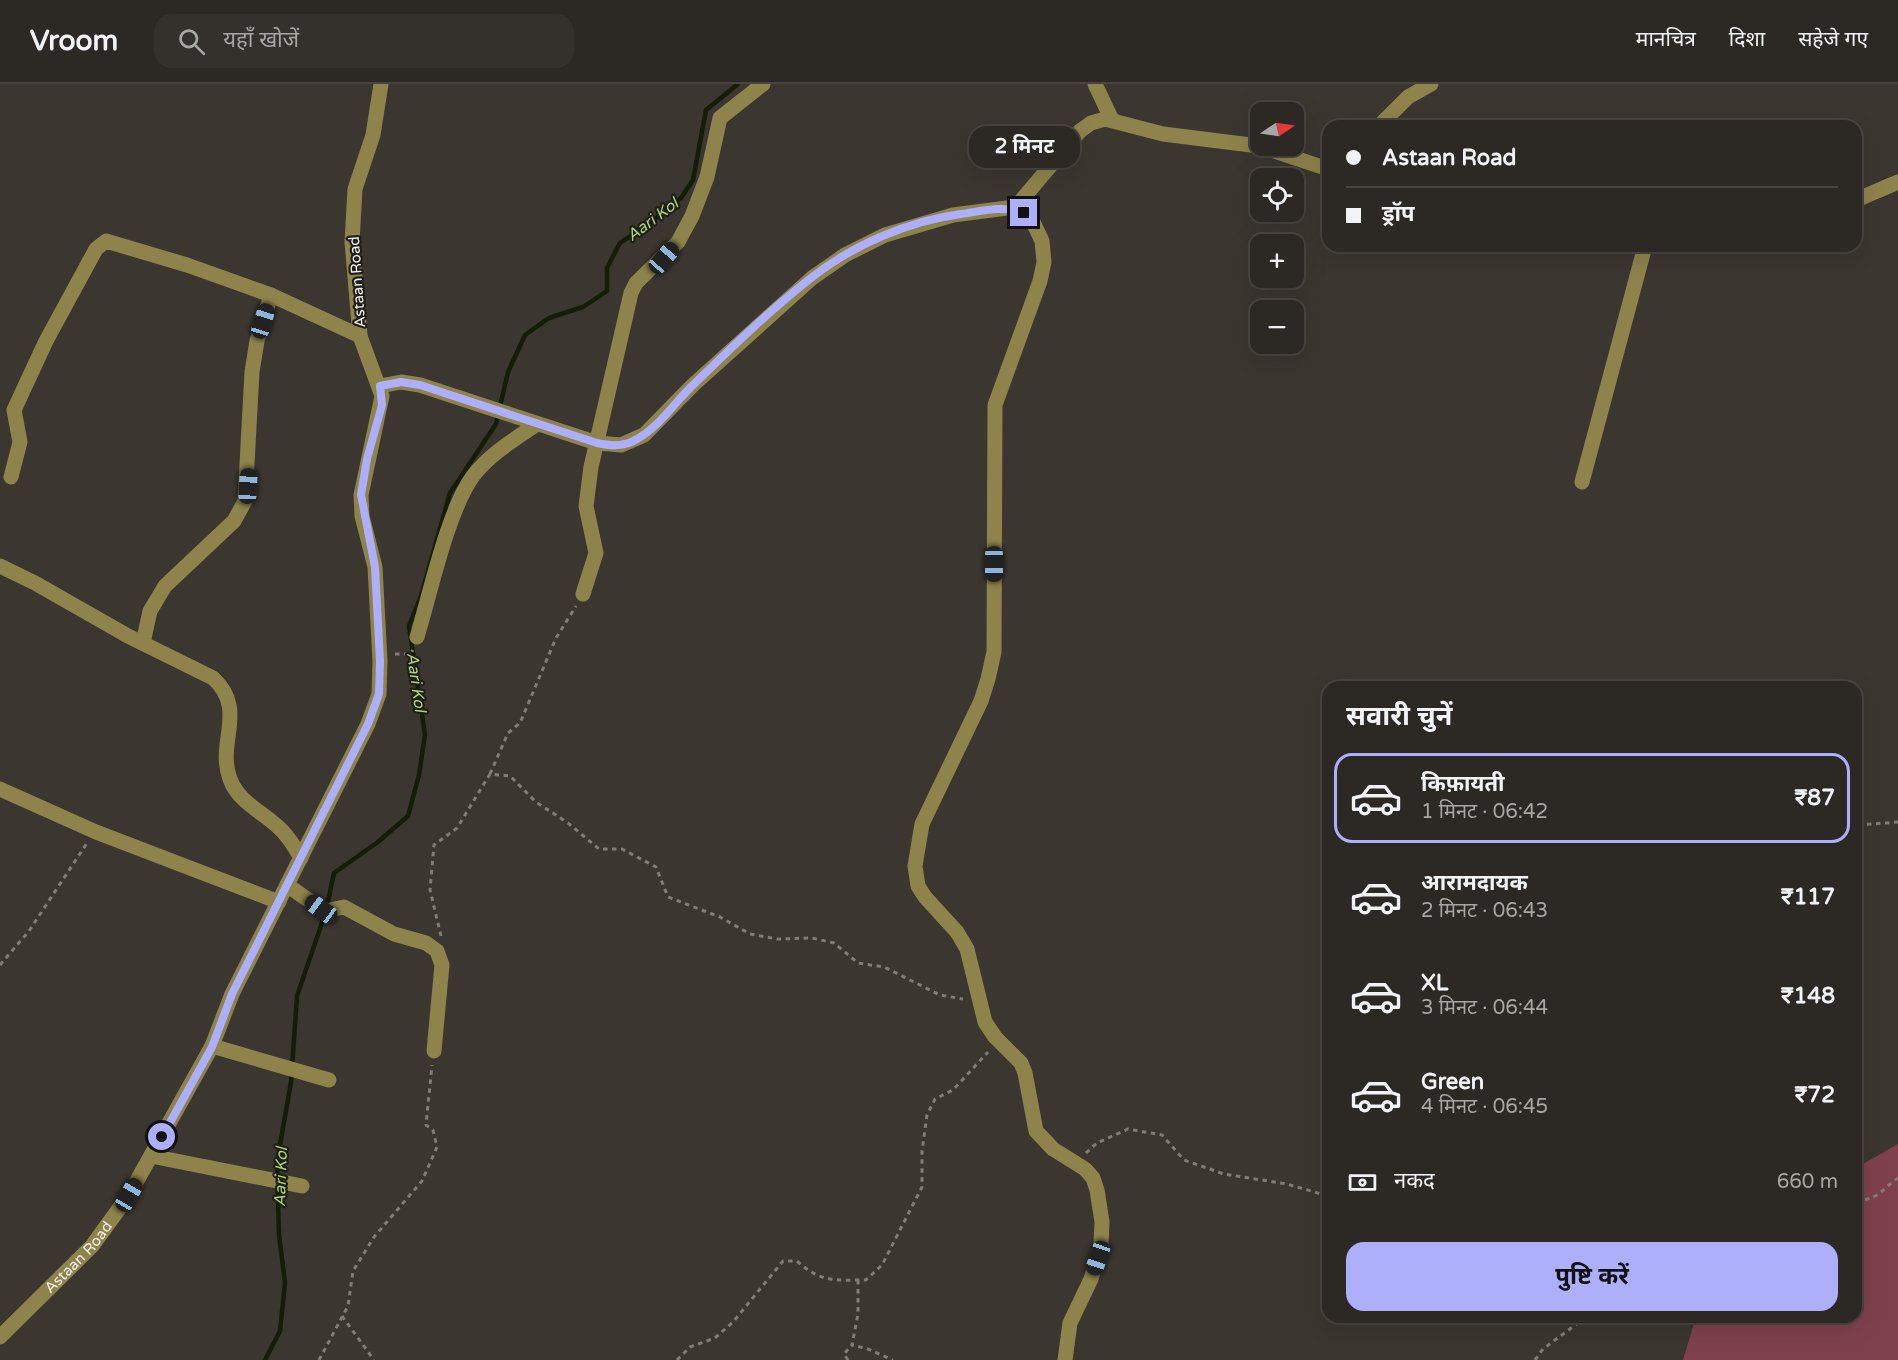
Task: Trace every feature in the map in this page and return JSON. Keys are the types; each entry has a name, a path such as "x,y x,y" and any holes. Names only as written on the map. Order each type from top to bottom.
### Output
{"street":[{"name":"Astaan Road","path":"0,1337 106,1230 151,1156 212,1047 232,994 368,724 379,694 380,661 375,574 361,495 367,459 382,405 380,386 360,336 352,242 355,189 373,135 381,84"},
{"path":"583,594 596,553 586,506 591,467 628,305 636,283 678,242 692,216 707,177 720,118 763,84"},
{"path":"1096,84 1112,120"},
{"path":"1385,120 1408,97 1431,84"},
{"path":"1014,209 1080,131 1100,119 1112,120 1163,134 1259,146 1322,167"},
{"path":"1862,197 1898,182"},
{"path":"380,386 407,382 476,402 597,443 621,445 644,435 693,385 784,302 812,278 845,255 923,222 953,215 1014,209 1024,213 1038,229 1044,262 1029,318 1005,372 995,405 994,652 981,701 922,824 915,866 918,886 957,932 967,949 978,1001 988,1028 1021,1063 1028,1082 1036,1131 1053,1149 1075,1162 1093,1178 1097,1190 1102,1222 1101,1244 1091,1279 1070,1323 1065,1360"},
{"path":"11,477 20,442 15,410 46,341 101,243 116,242 271,295 360,336"},
{"path":"1582,482 1643,252"},
{"path":"143,643 150,611 165,586 234,521 245,501 252,372 257,341 271,295"},
{"path":"417,637 454,516 472,478 493,456 537,423"},
{"path":"0,566 213,678 224,688 231,712 226,756 230,779 243,799 285,834 301,858"},
{"path":"0,789 96,832 279,902"},
{"path":"287,885 328,910 344,907 394,934 426,943 437,951 441,959 434,1051"},
{"path":"212,1047 329,1080"},
{"path":"151,1156 295,1184"}],"path":[{"path":"441,959 441,930 430,890 434,845 457,828 490,774 508,733 520,723 556,638 583,594"},
{"path":"490,774 510,776 536,802 568,823 599,849 622,849 656,867 668,897 720,917 750,934 777,939 812,938 834,943 858,963 884,967 940,995 978,1001"},
{"path":"1862,825 1898,822"},
{"path":"0,965 29,931 96,832"},
{"path":"677,1360 690,1347 715,1338 733,1322 783,1261 797,1261 811,1274 831,1281 866,1280 882,1265 922,1187 922,1151 927,1115 935,1099 953,1090 988,1054 988,1028"},
{"path":"319,1360 348,1306 353,1271 374,1237 422,1181 437,1147 434,1130 426,1125 434,1051"},
{"path":"1075,1162 1097,1143 1128,1129 1162,1135 1184,1160 1224,1174 1287,1184 1322,1194"},
{"path":"1862,1200 1867,1201 1878,1196 1898,1178"},
{"path":"848,1360 844,1354 852,1346 858,1314 858,1280"},
{"path":"342,1316 374,1360"},
{"path":"1535,1360 1544,1348 1578,1323"},
{"path":"852,1346 868,1349 893,1360"}],"shaded area":[{"path":"1898,1144 1898,1360 1683,1360 1694,1323 1862,1323 1862,1165"}],"waterway":[{"name":"Aari Kol","path":"327,906 334,873 378,842 408,816 419,775 425,735 409,626 421,596 450,493 496,424 508,372 525,335 549,318 583,307 607,291 607,268 620,243 649,224 681,198 693,180 706,110 738,84"},
{"name":"Aari Kol","path":"265,1360 280,1331 285,1283 279,1235 277,1162 291,1082 297,996 325,914"}],"route":[{"path":"162,1137 212,1047 232,994 368,724 379,694 381,677 375,567 363,516 361,495 362,478 382,405 380,386 401,382 420,385 597,443 627,444 644,435 693,385 784,302 812,278 845,255 885,236 923,222 953,215 1007,208 1024,213"}]}
